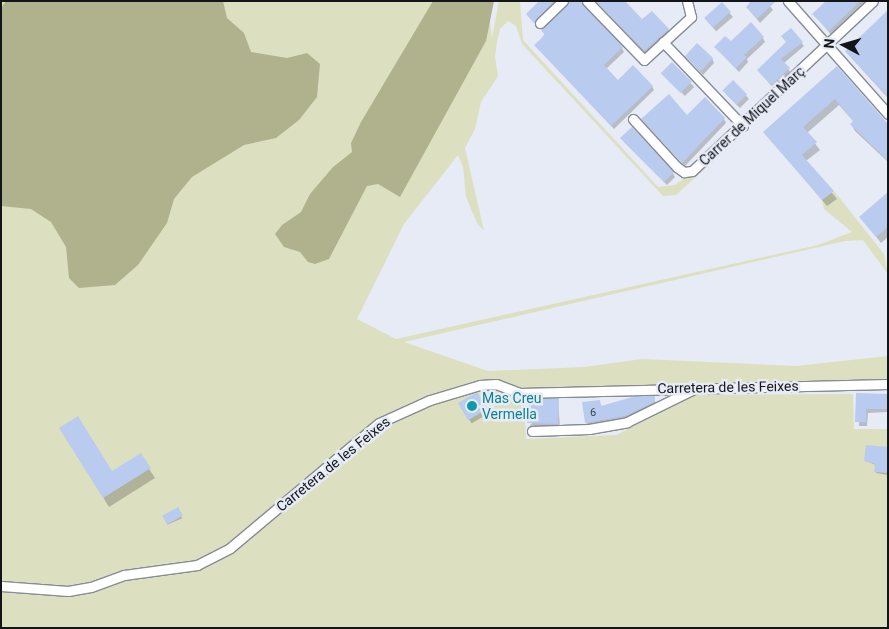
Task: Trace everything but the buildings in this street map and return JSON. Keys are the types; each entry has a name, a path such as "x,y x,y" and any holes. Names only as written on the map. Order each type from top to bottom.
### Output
{"street":[{"path":"540,23 563,1"},
{"path":"587,1 641,59 647,58 691,17 687,1"},
{"path":"788,1 888,114"},
{"name":"Carrer de Miquel Març","path":"633,120 684,172 692,171 743,126 873,1"},
{"path":"664,42 743,126"},
{"name":"Carretera de les Feixes","path":"1,586 68,591 91,587 124,575 197,565 230,548 379,423 404,409 463,389 492,384 520,393 696,387 888,384"},
{"path":"532,431 590,429 627,422 696,387"}],"green space":[{"path":"1,1 487,1 492,38 499,1 520,1 523,40 658,187 675,185 738,139 676,195 663,196 522,44 516,26 508,21 500,29 497,42 495,57 498,76 481,102 475,129 465,148 484,231 477,223 466,197 463,167 458,155 404,224 357,319 396,339 818,245 852,232 824,209 822,200 834,191 884,254 888,274 863,240 845,241 404,342 488,371 584,367 642,359 796,366 888,356 888,380 524,391 526,439 616,435 696,395 853,394 854,429 888,429 888,628 1,628"},
{"path":"6,1 223,1 227,18 244,33 251,52 287,58 307,53 320,64 317,97 299,120 276,138 244,145 192,177 174,199 167,223 138,265 115,285 79,288 69,278 66,247 51,222 31,209 1,206 1,8"},
{"path":"433,1 494,1 486,41 400,197 378,184 367,186 329,259 315,264 308,262 300,252 284,247 275,234 282,225 301,212 310,194 333,167 352,152 351,143 361,122"}],"place":[{"name":"Mas Creu Vermella","path":"472,406"}]}
